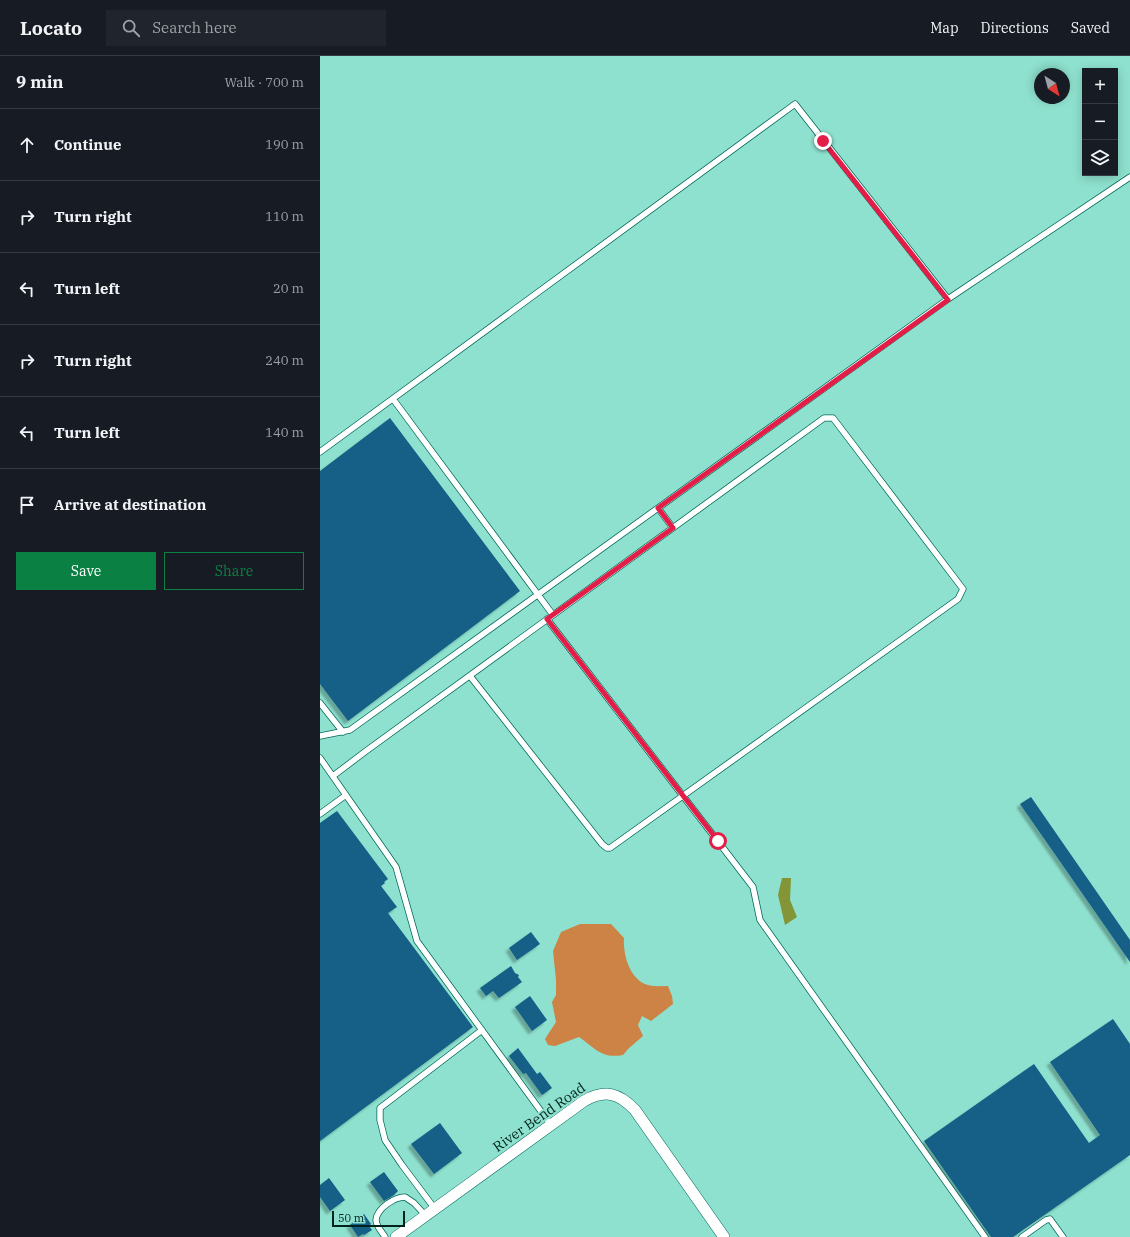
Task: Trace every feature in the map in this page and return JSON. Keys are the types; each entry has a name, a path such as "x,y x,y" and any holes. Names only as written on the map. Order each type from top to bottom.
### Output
{"street":[{"name":"River Bend Road","path":"396,1237 594,1095 603,1093 610,1094 628,1103 639,1116 724,1237"}],"lane":[{"path":"320,452 795,104 948,300"},
{"path":"320,736 350,730 948,300 1130,177"},
{"path":"392,399 537,595 550,617 753,887 760,920 985,1237"},
{"path":"333,776 550,617 824,418 833,418 963,590 958,599 610,848 607,848 602,844 470,676"},
{"path":"658,508 673,528"},
{"path":"320,703 343,732"},
{"path":"320,758 396,867 416,941 551,1125"},
{"path":"320,814 346,795"},
{"path":"435,1209 385,1140 380,1120 380,1108 482,1030"},
{"path":"385,1237 377,1224 377,1217 385,1206 395,1199 405,1197 414,1203 426,1216"},
{"path":"1023,1237 1046,1220 1050,1219 1063,1237"}],"shaded area":[{"path":"782,878 791,878 790,900 797,917 785,925 778,895"},
{"path":"580,924 611,924 624,938 628,964 631,971 639,981 647,985 668,986 672,996 673,1004 651,1021 642,1016 638,1025 643,1036 623,1055 615,1056 599,1052 579,1037 555,1046 548,1045 545,1039 556,1022 552,1002 556,995 553,951 561,932"}],"building":[{"path":"390,418 520,591 348,721 320,684 320,471"},
{"path":"1031,797 1130,940 1130,962 1020,804"},
{"path":"337,811 388,879 381,886 397,907 388,913 473,1027 320,1141 320,823"},
{"path":"531,932 540,944 517,960 509,948"},
{"path":"511,966 515,973 519,975 518,977 522,982 499,998 493,991 486,996 480,988"},
{"path":"530,996 547,1020 532,1031 515,1007"},
{"path":"1113,1019 1130,1044 1130,1155 1013,1237 991,1237 924,1141 1034,1064 1089,1143 1100,1135 1050,1062"},
{"path":"518,1048 537,1074 540,1072 552,1088 542,1095 526,1073 523,1074 509,1056"},
{"path":"440,1123 462,1153 434,1174 411,1144"},
{"path":"384,1172 398,1191 384,1201 370,1182"},
{"path":"329,1178 345,1200 330,1211 320,1197 320,1185"},
{"path":"364,1214 371,1224 369,1226 372,1230 358,1237 350,1225"}],"route":[{"path":"718,841 547,619 673,528 658,508 948,300 823,141"}]}
